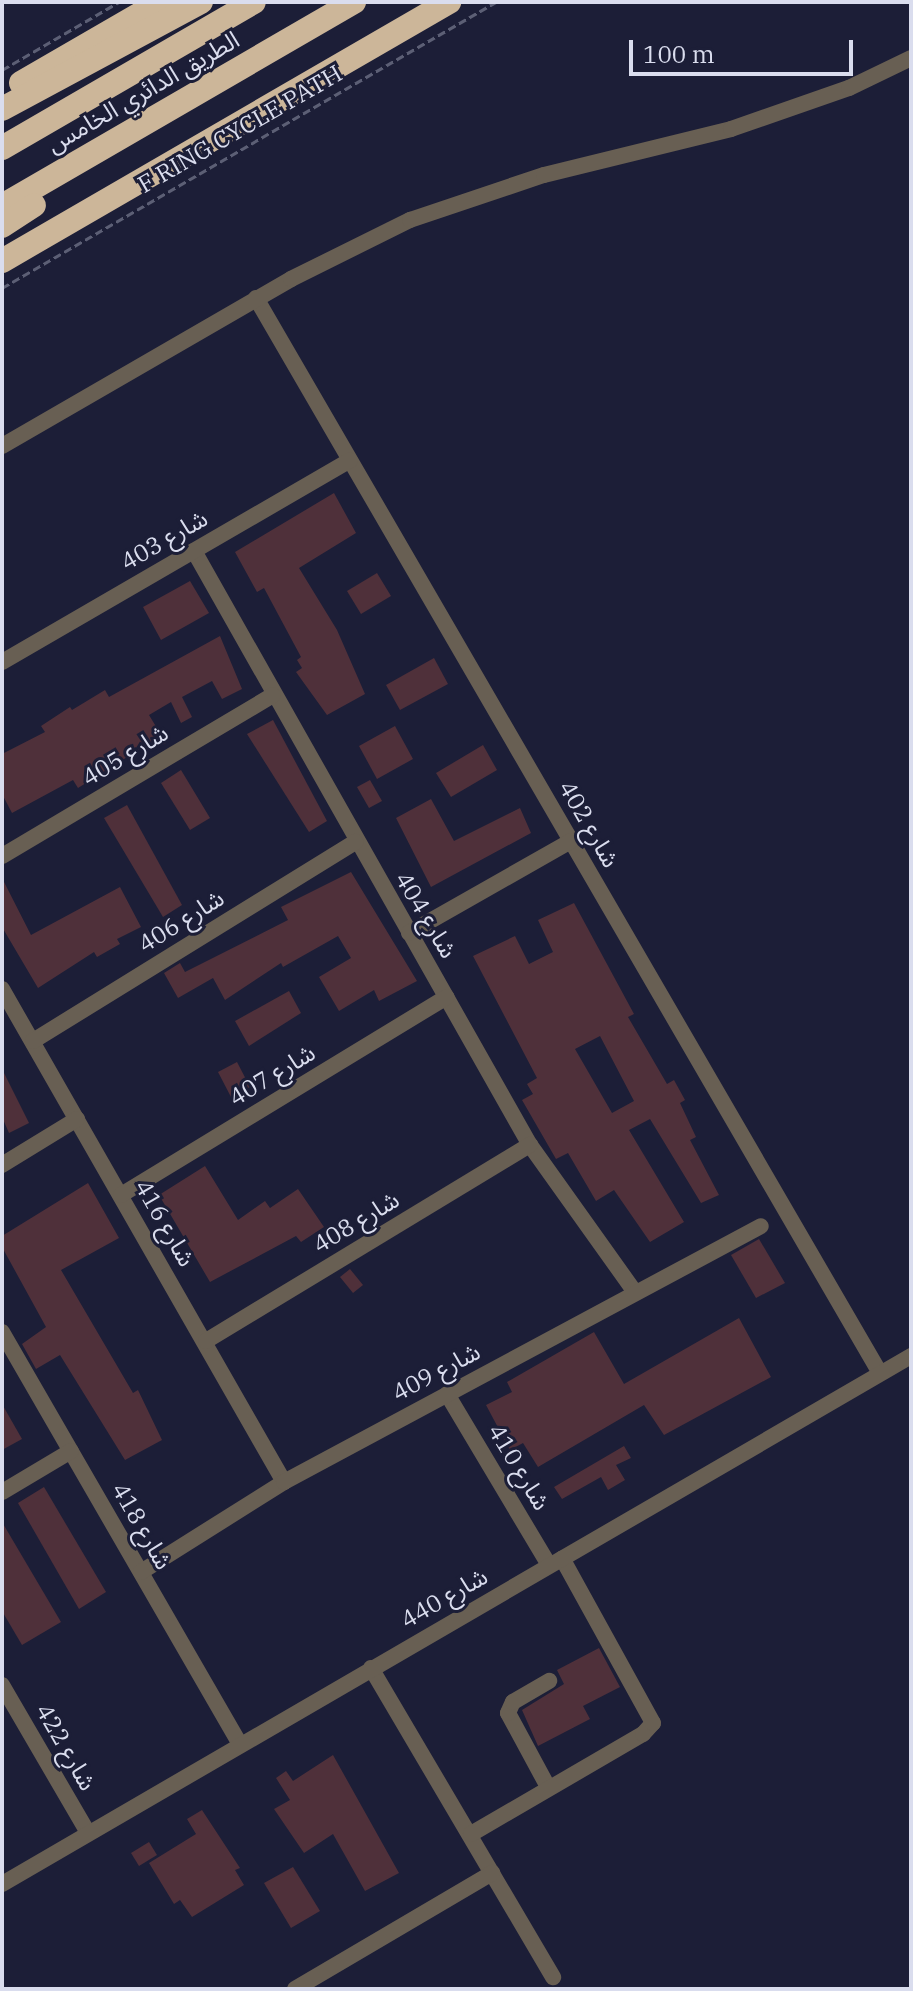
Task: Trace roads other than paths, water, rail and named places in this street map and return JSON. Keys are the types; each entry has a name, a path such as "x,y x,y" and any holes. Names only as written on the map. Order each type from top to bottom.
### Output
{"highway":[{"path":"2,95 161,2"},
{"path":"2,109 201,2"},
{"name":"الطريق الدائري الخامس","path":"2,148 254,2"},
{"name":"الطريق الدائري الخامس","path":"2,206 354,2"},
{"path":"2,261 449,2"},
{"path":"2,226 219,81"}],"street":[{"path":"2,446 256,298 368,240 454,204 742,126 849,88 911,58"},
{"name":"شارع 402","path":"256,298 880,1373"},
{"name":"شارع 403","path":"2,662 350,460"},
{"name":"شارع 404","path":"194,551 355,842 530,1145 635,1292"},
{"name":"شارع 405","path":"2,856 273,695"},
{"path":"409,933 571,841"},
{"name":"شارع 406","path":"33,1041 355,842"},
{"name":"شارع 416","path":"2,989 284,1482"},
{"name":"شارع 407","path":"121,1195 447,997"},
{"path":"2,1165 77,1119"},
{"name":"شارع 408","path":"206,1341 530,1145"},
{"name":"شارع 409","path":"141,1572 284,1482 761,1226"},
{"name":"شارع 418","path":"2,1332 240,1744"},
{"name":"شارع 440","path":"2,1884 911,1356"},
{"name":"شارع 410","path":"447,1394 556,1562 653,1723 643,1734 548,1787"},
{"path":"2,1492 71,1451"},
{"path":"371,1668 553,1977"},
{"path":"471,1834 548,1787 508,1713 513,1702 549,1681"},
{"name":"شارع 422","path":"2,1685 88,1833"},
{"path":"295,1989 492,1873"}]}
